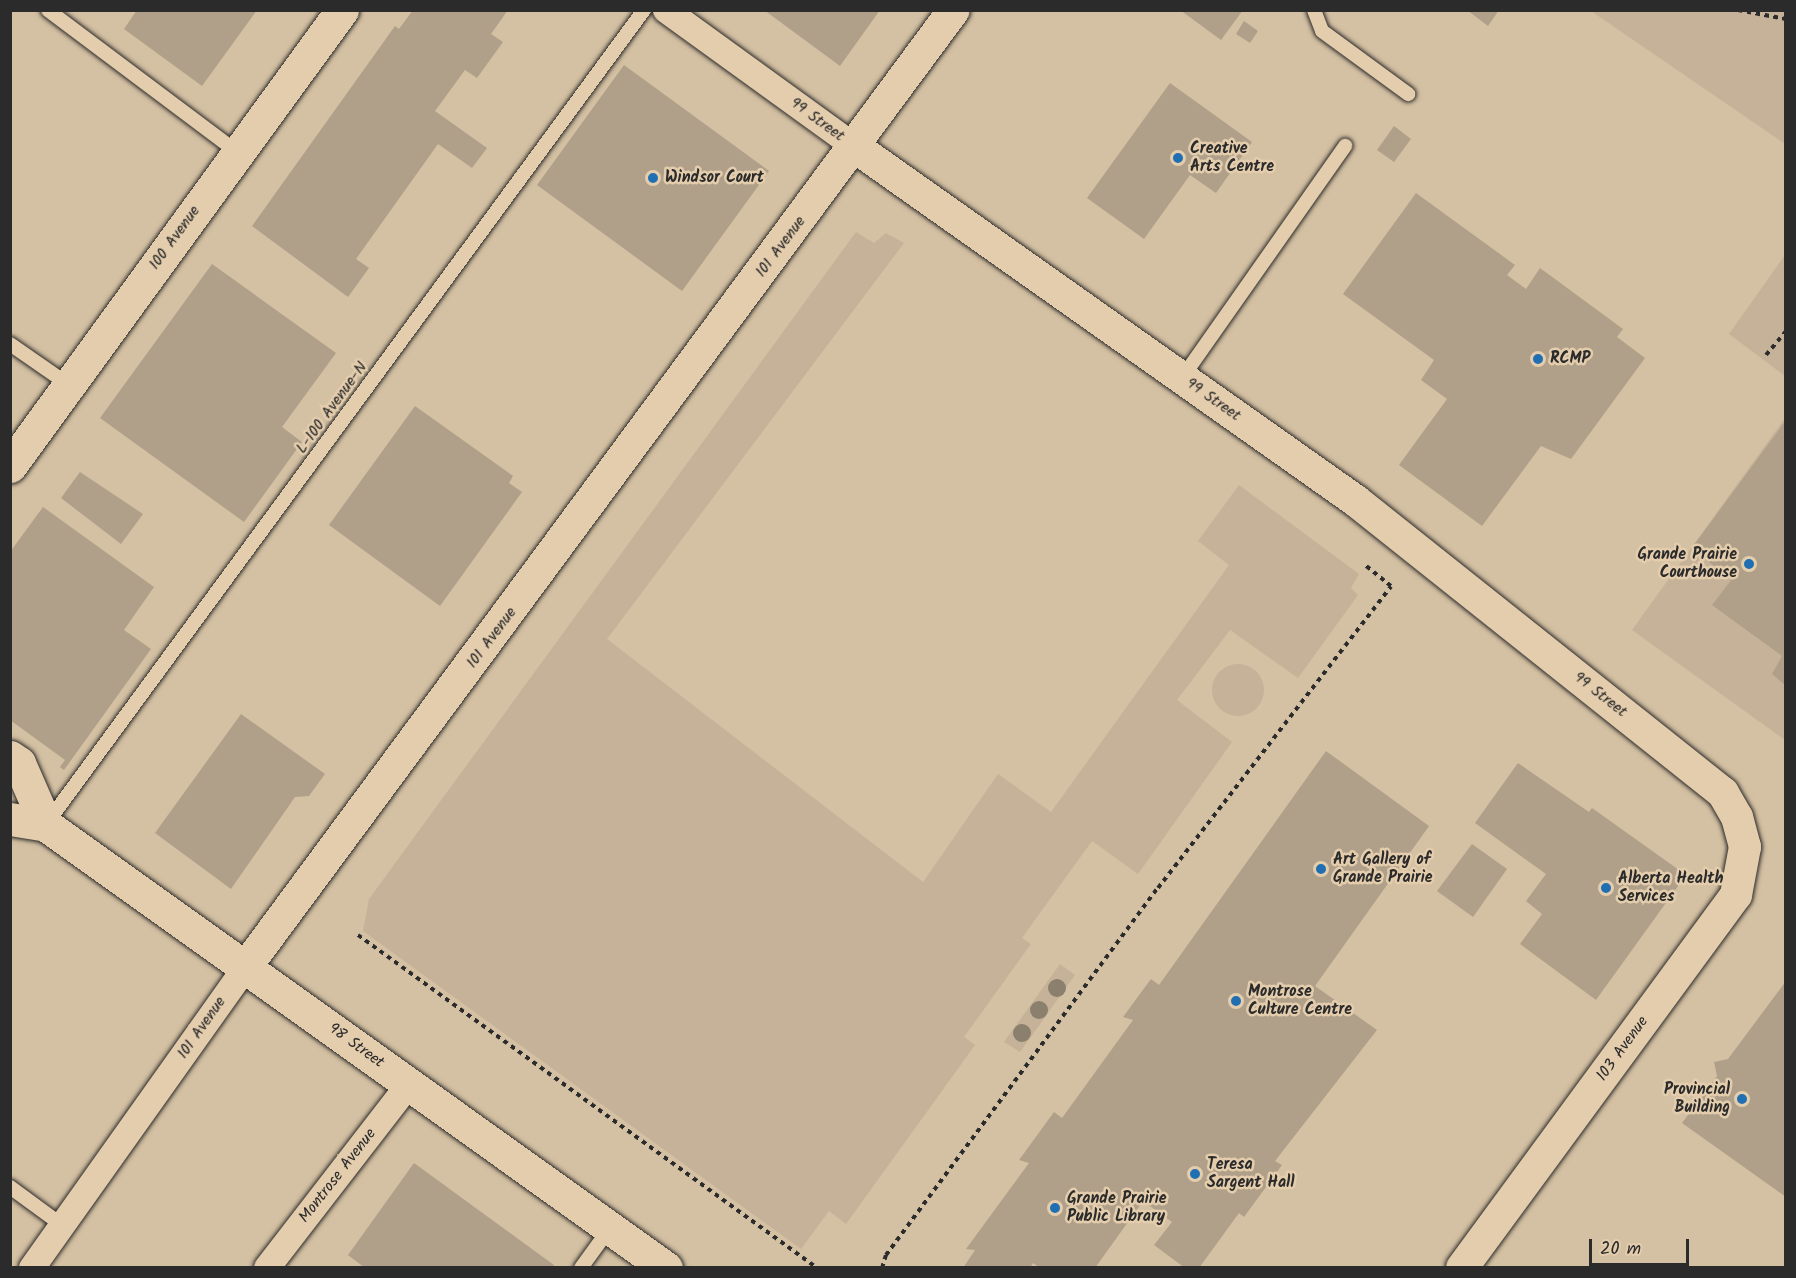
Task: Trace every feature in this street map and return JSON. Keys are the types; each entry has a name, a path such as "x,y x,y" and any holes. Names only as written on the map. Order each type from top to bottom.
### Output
{"main road":[{"name":"100 Avenue","path":"10,466 342,10"},
{"path":"10,757 19,763 46,825"},
{"name":"98 Street","path":"10,819 46,825 666,1268"}],"street":[{"name":"99 Street","path":"666,10 1375,516 1724,793 1737,817"},
{"name":"101 Avenue","path":"32,1268 246,967 855,147 954,10"},
{"name":"103 Avenue","path":"1462,1268 1736,895 1745,847 1737,817"},
{"name":"Montrose Avenue","path":"267,1268 409,1084"}],"lane":[{"path":"48,10 237,152"},
{"name":"L-100 Avenue-N","path":"46,825 644,10"},
{"path":"1314,10 1322,31 1408,94"},
{"path":"1182,378 1345,146"},
{"path":"10,344 69,385"},
{"path":"10,1187 62,1225"},
{"path":"581,1268 610,1228"}],"path":[{"path":"1738,10 1785,18"},
{"path":"1766,356 1785,331"},
{"path":"882,1268 886,1255 1158,888 1390,586 1366,566"},
{"path":"358,935 818,1268"}],"shaded area":[{"path":"11,11 1785,11 1785,1267 11,1267"},
{"path":"1591,11 1785,11 1785,144"},
{"path":"856,232 874,243 886,233 904,243 607,639 923,882 998,774 1051,812 1229,565 1198,541 1239,485 1359,574 1351,588 1358,595 1298,678 1230,630 1177,700 1232,742 1138,874 1092,841 1022,938 1031,944 964,1037 975,1045 846,1224 829,1211 801,1249 363,931 369,899"},
{"path":"1785,255 1785,376 1729,334"},
{"path":"1785,418 1785,740 1632,630"},
{"path":"1238,664 1248,666 1256,672 1262,680 1264,690 1262,700 1256,708 1248,714 1238,716 1228,714 1220,708 1214,700 1212,690 1214,680 1220,672 1228,666"},
{"path":"1060,964 1075,975 1020,1052 1004,1042"}],"building":[{"path":"137,10 257,10 202,86 124,29"},
{"path":"413,10 508,10 491,34 503,42 477,78 465,70 435,111 487,148 472,168 438,144 356,259 369,268 348,297 252,226 395,26 399,29"},
{"path":"764,10 880,10 840,66"},
{"path":"1180,10 1243,10 1221,40"},
{"path":"1467,10 1499,10 1488,26"},
{"path":"1244,21 1258,31 1250,43 1236,34"},
{"name":"Windsor Court","path":"624,65 769,171 682,291 537,185"},
{"name":"Creative Arts Centre","path":"1170,83 1252,142 1216,193 1190,175 1144,239 1087,198"},
{"path":"1394,126 1411,139 1394,162 1377,150"},
{"name":"RCMP","path":"1416,193 1515,265 1507,275 1526,289 1540,268 1623,329 1617,337 1645,358 1571,459 1541,446 1482,526 1399,465 1447,399 1421,380 1434,360 1343,294"},
{"path":"212,264 336,353 282,427 302,442 244,522 100,418"},
{"path":"415,406 513,476 509,483 522,492 440,606 329,525"},
{"name":"Grande Prairie Courthouse","path":"1786,420 1786,686 1772,674 1782,656 1712,605 1732,579 1691,549"},
{"path":"80,472 143,514 121,544 61,498"},
{"path":"43,507 154,587 124,630 151,649 64,770 60,767 65,760 10,720 10,552"},
{"path":"241,714 325,774 309,796 295,797 231,889 155,833"},
{"name":"Montrose Culture Centre","path":"1326,751 1429,826 1315,986 1377,1030 1275,1161 1282,1165 1244,1217 1239,1213 1199,1268 1185,1268 1154,1245 1172,1222 1143,1201 1095,1268 1040,1268 1033,1263 1030,1268 963,1268 975,1250 966,1249 1029,1163 1019,1160 1054,1112 1062,1118 1133,1020 1123,1017 1151,979 1159,985"},
{"name":"Alberta Health Services","path":"1518,763 1589,812 1592,808 1686,875 1596,1000 1520,944 1542,914 1526,901 1546,874 1475,823"},
{"path":"1472,844 1507,869 1473,917 1437,891"},
{"name":"Provincial Building","path":"1786,981 1786,1197 1682,1123 1717,1076 1714,1062 1728,1059"},
{"path":"414,1163 554,1265 553,1268 365,1268 348,1255"}],"place":[{"name":"Creative Arts Centre","path":"1178,158"},
{"name":"Windsor Court","path":"653,178"},
{"name":"RCMP","path":"1538,359"},
{"name":"Grande Prairie Courthouse","path":"1749,564"},
{"name":"Art Gallery of Grande Prairie","path":"1321,869"},
{"name":"Alberta Health Services","path":"1606,888"},
{"name":"Montrose Culture Centre","path":"1236,1001"},
{"name":"Provincial Building","path":"1742,1099"},
{"name":"Teresa Sargent Hall","path":"1195,1174"},
{"name":"Grande Prairie Public Library","path":"1055,1208"}]}
